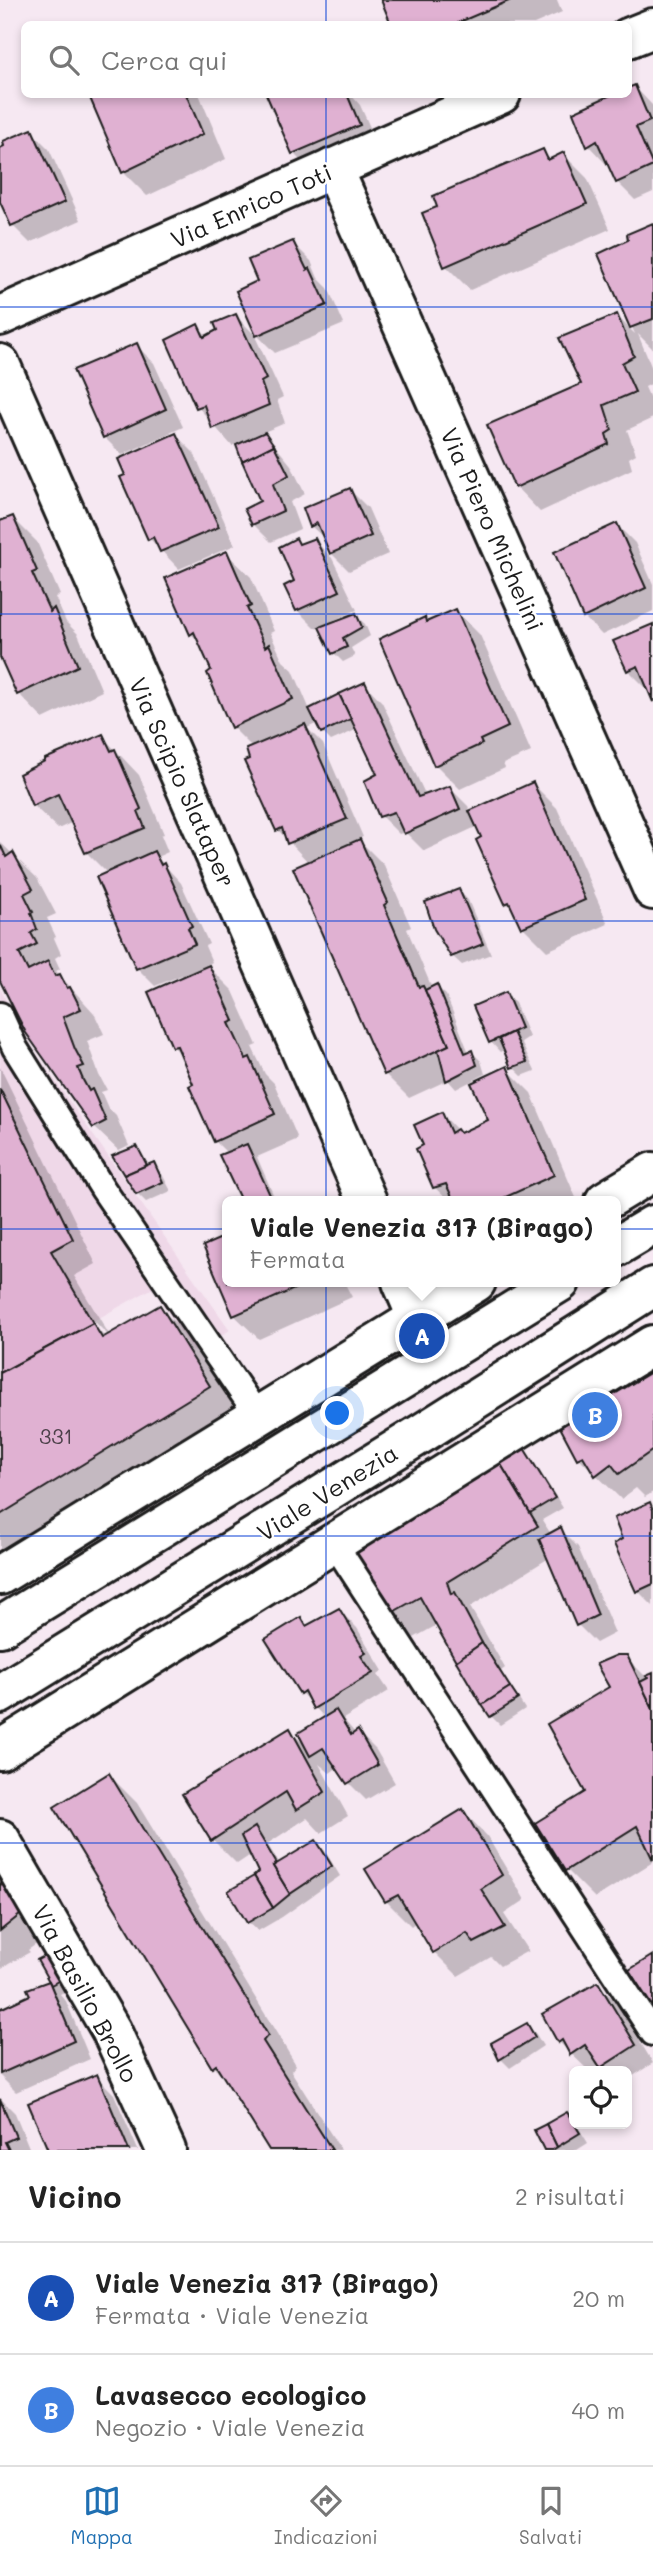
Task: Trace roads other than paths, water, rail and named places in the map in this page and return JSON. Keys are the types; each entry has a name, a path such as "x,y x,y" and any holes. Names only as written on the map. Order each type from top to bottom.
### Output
{"street":[{"path":"632,36 653,28"},
{"name":"Via Enrico Toti","path":"0,316 492,98"},
{"name":"Via Piero Michelini","path":"333,169 653,890"},
{"name":"Via Scipio Slataper","path":"0,363 365,1196"},
{"path":"614,1196 653,1172"},
{"path":"621,1244 653,1225"},
{"path":"404,1287 418,1317"},
{"path":"0,1575 468,1287"},
{"path":"0,1627 552,1287"},
{"name":"Viale Venezia","path":"0,1694 401,1447 653,1287"},
{"name":"Viale Venezia","path":"0,1750 653,1345"},
{"name":"Via Basilio Brollo","path":"0,1839 111,2030 166,2150"}],"lane":[{"path":"0,1015 15,1048 103,1189 258,1416"},
{"name":"Viale Venezia","path":"334,1543 653,2033"}],"place":[{"name":"Viale Venezia 317 (Birago)","path":"422,1336"},
{"name":"Lavasecco ecologico","path":"595,1415"}]}
